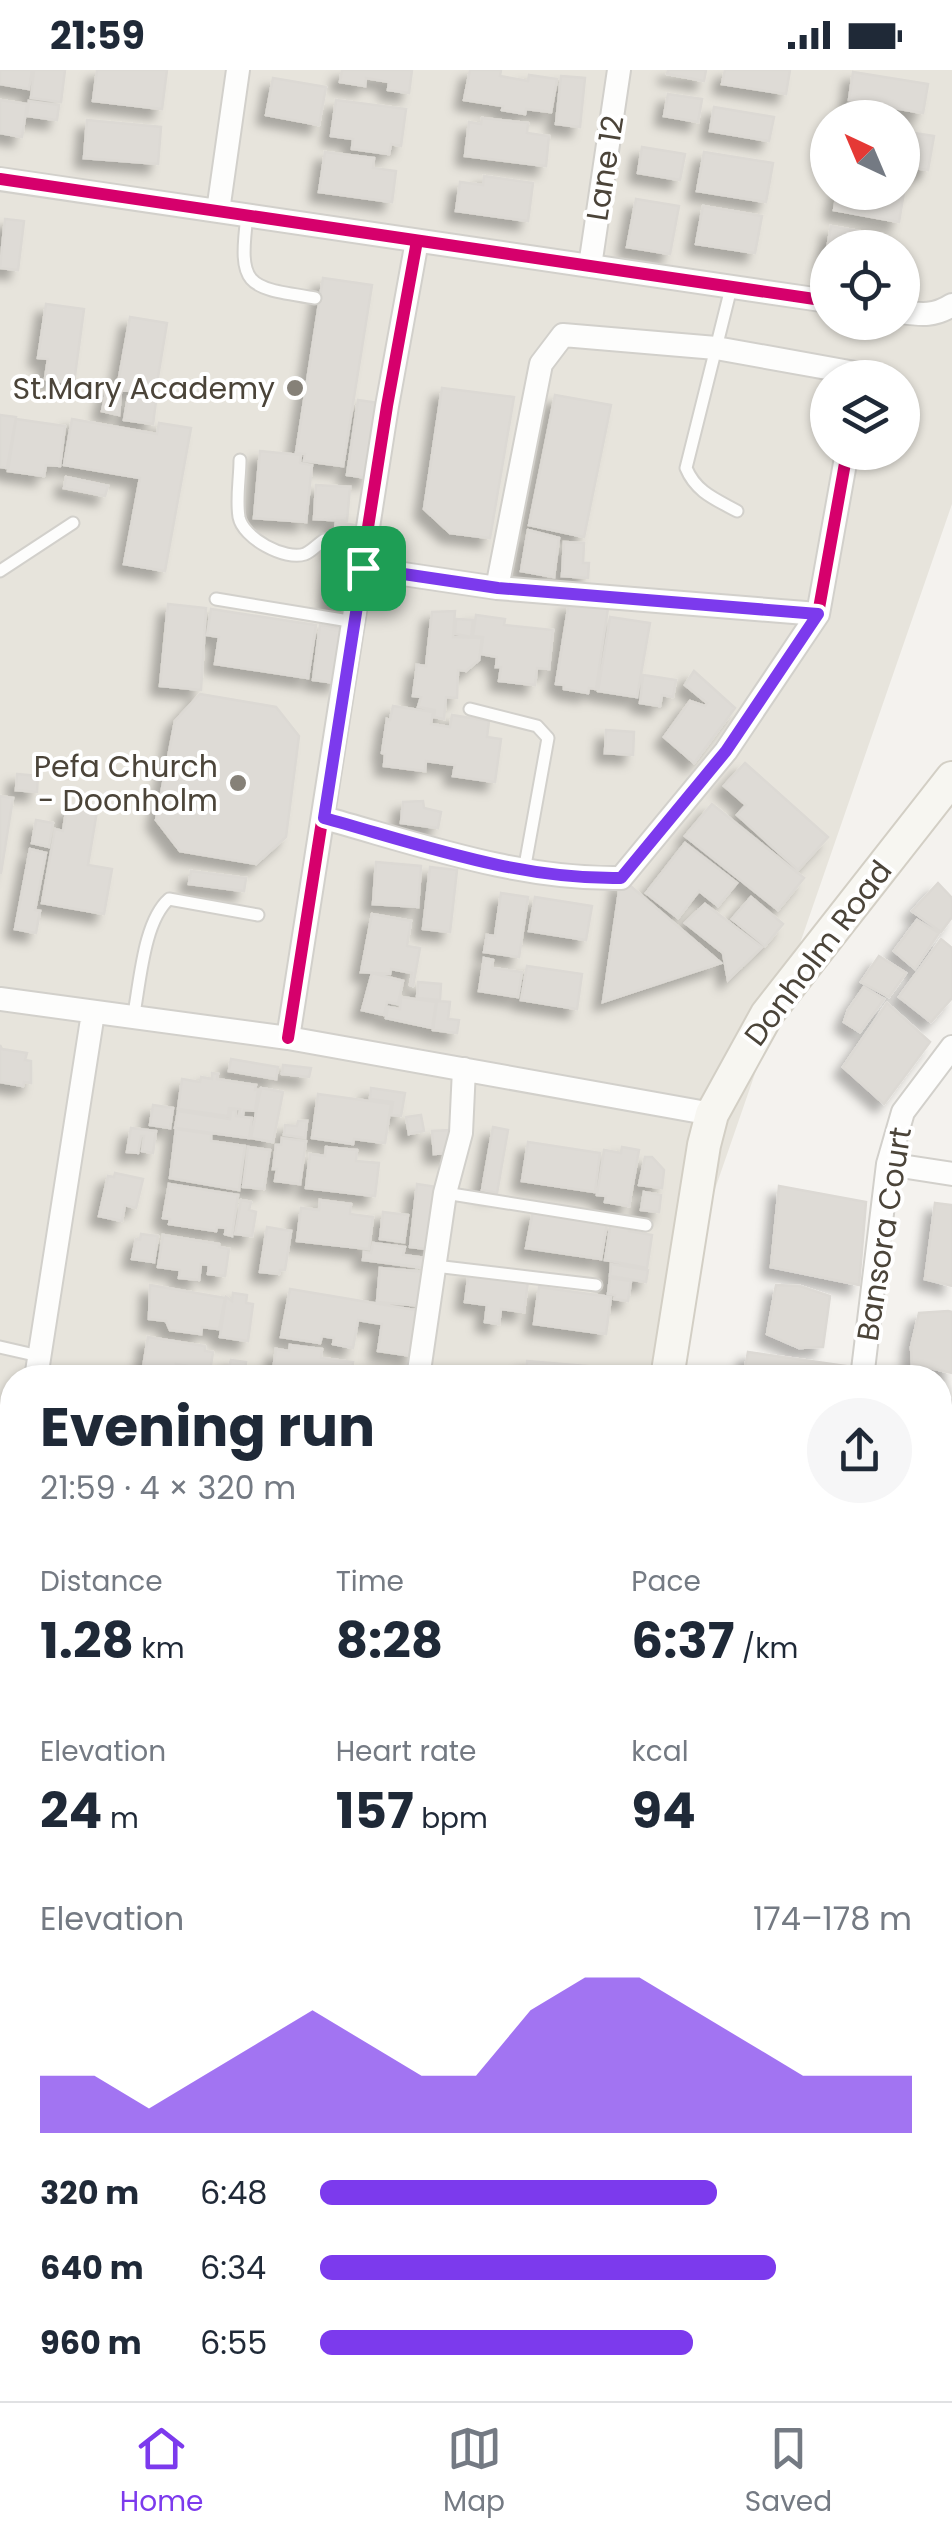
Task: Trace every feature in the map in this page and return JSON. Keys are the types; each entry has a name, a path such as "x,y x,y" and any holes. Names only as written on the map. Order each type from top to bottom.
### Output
{"main road":[{"name":"Donholm Road","path":"668,1365 712,1114 767,1014 952,778"}],"street":[{"path":"218,211 238,70"},
{"name":"Lane 12","path":"590,266 620,70"},
{"path":"0,179 810,299"},
{"path":"288,1038 387,406 417,240"},
{"path":"920,314 940,312 952,305"},
{"path":"498,588 540,364 563,335 716,348 810,365"},
{"path":"324,818 524,870 576,878 621,878 726,751 818,614 845,470"},
{"path":"365,557 498,588 818,614"},
{"path":"0,1000 288,1038 712,1114"},
{"path":"37,1365 93,1012"},
{"name":"Bansora Court","path":"864,1365 888,1164 904,1112 952,1047"},
{"path":"420,1365 445,1193 461,1134 464,1069"},
{"path":"888,1164 952,1174"}],"lane":[{"path":"247,216 242,261 249,275 264,290 315,298"},
{"path":"731,288 686,468 692,482 706,494 737,511"},
{"path":"240,460 239,516 243,529 252,537 289,555 308,553 324,540 331,554 365,557"},
{"path":"0,570 73,523"},
{"path":"216,599 355,622"},
{"path":"470,709 537,726 548,738 524,870"},
{"path":"132,1019 152,926 158,909 169,899 258,914"},
{"path":"445,1193 646,1225"},
{"path":"435,1266 596,1286"},
{"path":"0,1348 33,1365"}],"shaded area":[{"path":"0,70 952,70 952,504 654,1365 0,1365"}],"building":[{"path":"0,70 32,70 29,89 0,84"},
{"path":"34,70 65,70 61,102 31,98"},
{"path":"97,70 167,70 162,109 93,101"},
{"path":"342,70 412,70 409,93 388,90 389,82 366,78 365,86 340,82"},
{"path":"470,70 501,70 500,76 528,81 529,75 557,79 551,112 526,109 525,114 464,100"},
{"path":"668,70 706,70 704,81 667,74"},
{"path":"725,70 790,70 786,94 722,84"},
{"path":"853,72 928,84 923,113 920,100 849,100"},
{"path":"561,76 585,78 580,127 556,124"},
{"path":"273,78 326,87 319,125 266,115"},
{"path":"668,94 702,99 698,122 664,116"},
{"path":"0,100 27,104 22,137 0,133"},
{"path":"336,100 406,109 401,146 391,144 389,154 352,149 353,139 331,136"},
{"path":"29,101 59,105 57,120 27,116"},
{"path":"714,107 774,117 769,141 710,131"},
{"path":"482,118 528,123 527,133 549,136 546,166 465,156 469,122 481,124"},
{"path":"87,120 161,127 158,164 84,158"},
{"path":"920,134 934,136 928,170 920,169"},
{"path":"642,147 685,154 680,180 638,173"},
{"path":"325,152 374,158 373,168 396,171 392,202 319,192"},
{"path":"704,152 773,163 766,202 697,191"},
{"path":"484,176 533,183 528,221 456,211 460,182 483,185"},
{"path":"636,199 679,206 670,254 627,247"},
{"path":"703,206 762,216 755,253 696,244"},
{"path":"834,210 901,210 899,222"},
{"path":"5,219 24,221 18,270 0,268"},
{"path":"323,278 372,285 343,466 304,461 305,454 296,453"},
{"path":"46,304 84,309 74,383 45,379 48,359 38,358"},
{"path":"130,317 167,323 155,395 117,389"},
{"path":"442,388 514,397 490,538 450,533 424,509"},
{"path":"107,389 121,391 119,415 102,411"},
{"path":"555,395 611,405 584,537 529,525"},
{"path":"128,397 156,401 153,424 124,420"},
{"path":"358,400 379,403 368,478 347,475"},
{"path":"0,415 16,417 7,468 0,467"},
{"path":"16,419 65,426 60,466 46,465 44,476 8,471"},
{"path":"72,419 157,434 159,423 191,428 165,571 124,564 140,478 64,465"},
{"path":"260,451 301,455 300,463 312,465 306,522 254,518"},
{"path":"66,477 108,486 105,496 64,488"},
{"path":"316,485 350,487 347,521 314,519"},
{"path":"336,522 354,525 349,553 332,550"},
{"path":"528,530 559,538 554,577 521,571"},
{"path":"564,542 584,543 583,563 589,563 588,578 562,576"},
{"path":"336,554 348,556 355,563 349,607 328,604"},
{"path":"569,603 608,608 596,689 589,688 588,693 556,684"},
{"path":"168,604 206,608 201,690 160,686"},
{"path":"211,609 316,625 308,678 215,664 219,637 207,635"},
{"path":"455,611 453,637 482,638 479,660 466,671 458,670 457,698 446,697 444,719 434,717 435,710 418,707 421,697 413,696 417,665 426,666 432,612"},
{"path":"476,615 505,619 504,625 553,630 549,669 537,668 535,685 499,681 501,667 496,667 497,657 481,654 483,637 473,636"},
{"path":"610,617 650,623 637,697 598,691"},
{"path":"456,619 473,620 471,637 455,634"},
{"path":"320,625 345,628 337,683 313,680"},
{"path":"694,671 735,708 694,763 664,737 690,701 705,706 707,703 685,685"},
{"path":"643,675 676,680 673,697 662,695 660,706 640,703"},
{"path":"200,694 276,707 299,736 286,837 256,864 180,851 156,820 175,721"},
{"path":"393,706 433,712 431,724 450,727 452,715 489,721 487,737 501,739 495,782 453,776 455,765 426,761 425,771 384,766 387,719 390,720"},
{"path":"606,730 634,732 633,755 605,753"},
{"path":"745,763 828,837 798,870 737,815 746,805 724,786"},
{"path":"17,774 38,776 37,792 16,790"},
{"path":"0,796 13,798 1,873 0,873"},
{"path":"423,801 424,808 441,812 438,828 401,823 403,802"},
{"path":"712,804 804,878 778,910 685,836"},
{"path":"67,806 97,811 88,865 112,869 104,914 42,903 55,829 63,831"},
{"path":"36,820 53,823 49,847 32,843"},
{"path":"685,843 737,883 718,906 699,891 678,918 646,893"},
{"path":"30,849 46,853 35,910 40,911 36,933 15,929"},
{"path":"376,862 421,866 418,907 373,904"},
{"path":"430,867 457,870 450,932 423,929"},
{"path":"191,871 246,878 244,891 189,884"},
{"path":"621,878 721,963 603,1002"},
{"path":"938,883 952,898 952,917 941,932 912,911"},
{"path":"501,893 528,897 519,957 484,952 487,935 495,936"},
{"path":"535,897 592,906 586,940 529,931"},
{"path":"751,897 783,924 765,946 732,919"},
{"path":"705,904 762,947 728,980 723,953 685,923"},
{"path":"372,914 411,921 407,946 420,948 413,986 412,973 391,969 390,974 361,972"},
{"path":"917,920 939,933 915,969 894,951"},
{"path":"941,939 952,948 952,998 931,1022 899,997"},
{"path":"879,956 906,973 889,997 861,982"},
{"path":"484,958 493,960 492,968 522,972 518,997 479,991"},
{"path":"527,966 582,974 577,1009 521,1000"},
{"path":"372,973 403,981 398,1004 387,1002 384,1015 362,1010"},
{"path":"418,982 441,984 440,1000 417,998"},
{"path":"864,987 884,999 860,1032 844,1022"},
{"path":"401,997 436,1002 432,1028 386,1018 388,1007 400,1009"},
{"path":"437,1001 450,1002 448,1019 459,1020 457,1033 433,1030"},
{"path":"887,1003 930,1042 884,1104 843,1067"},
{"path":"0,1045 2,1049 27,1053 31,1083 24,1082 23,1086 0,1082"},
{"path":"231,1059 278,1067 276,1079 229,1071"},
{"path":"283,1065 311,1068 309,1077 282,1074"},
{"path":"212,1073 218,1074 217,1079 256,1085 255,1111 244,1110 243,1115 239,1114 240,1109 229,1108 228,1116 178,1109 182,1079 200,1082 201,1077 212,1079"},
{"path":"261,1088 283,1092 273,1142 251,1138"},
{"path":"371,1088 405,1093 401,1116 391,1115 393,1102 370,1099"},
{"path":"318,1094 391,1104 385,1143 354,1139 353,1144 312,1138"},
{"path":"153,1105 173,1108 170,1128 150,1125"},
{"path":"231,1110 236,1110 236,1116 252,1118 249,1138 175,1128 178,1111 230,1119"},
{"path":"421,1115 424,1131 409,1134 406,1117"},
{"path":"298,1121 307,1121 305,1138 284,1135 285,1125 297,1126"},
{"path":"493,1127 508,1130 497,1193 482,1190"},
{"path":"131,1128 156,1131 153,1153 142,1151 144,1136 138,1153 127,1152"},
{"path":"176,1129 211,1134 211,1141 245,1146 239,1190 170,1178"},
{"path":"450,1130 452,1153 434,1154 432,1131"},
{"path":"282,1138 306,1141 300,1184 275,1181 276,1145 281,1145"},
{"path":"528,1142 600,1153 595,1192 522,1181"},
{"path":"248,1147 270,1150 264,1189 243,1187"},
{"path":"326,1147 357,1150 356,1161 379,1163 375,1196 306,1188 310,1154 325,1156"},
{"path":"622,1147 639,1150 629,1206 605,1202 606,1196 597,1195 604,1150 621,1153"},
{"path":"645,1157 652,1157 664,1170 662,1188 639,1185"},
{"path":"115,1173 143,1179 136,1208 125,1205 122,1221 99,1216 108,1176 114,1177"},
{"path":"169,1184 238,1195 232,1236 225,1234 226,1228 217,1227 216,1231 169,1224 170,1219 163,1218"},
{"path":"417,1184 443,1188 435,1250 410,1247"},
{"path":"779,1186 866,1202 859,1285 771,1267"},
{"path":"644,1192 661,1195 659,1212 641,1210"},
{"path":"241,1200 251,1202 249,1210 256,1212 252,1236 235,1234"},
{"path":"320,1200 351,1204 350,1214 373,1217 369,1249 297,1241 301,1208 319,1210"},
{"path":"935,1203 952,1205 952,1286 925,1279"},
{"path":"533,1211 607,1223 601,1259 526,1248"},
{"path":"383,1212 408,1215 404,1242 380,1239"},
{"path":"611,1222 629,1226 629,1231 652,1235 647,1268 605,1260"},
{"path":"267,1227 291,1231 285,1270 279,1274 260,1272"},
{"path":"141,1234 158,1236 154,1262 132,1259 136,1239 140,1240"},
{"path":"163,1235 229,1249 225,1276 208,1274 209,1265 201,1264 199,1280 179,1278 180,1270 158,1267"},
{"path":"373,1243 405,1247 403,1255 426,1258 425,1268 363,1260 364,1252 371,1253"},
{"path":"611,1264 648,1270 646,1282 610,1276"},
{"path":"380,1268 426,1272 422,1306 377,1302"},
{"path":"469,1272 528,1281 524,1312 501,1309 499,1324 485,1322 487,1305 465,1302"},
{"path":"610,1278 631,1281 628,1301 608,1294"},
{"path":"150,1285 225,1298 219,1329 202,1327 201,1334 170,1330 166,1321 149,1319"},
{"path":"776,1285 800,1286 830,1296 823,1347 799,1348 767,1334"},
{"path":"539,1287 611,1297 606,1334 534,1324"},
{"path":"290,1289 421,1311 413,1356 378,1351 382,1324 358,1320 353,1348 333,1344 334,1338 322,1336 320,1343 281,1337"},
{"path":"233,1293 247,1295 246,1303 253,1304 248,1341 220,1337 226,1297 232,1301"},
{"path":"952,1312 952,1365 912,1364 911,1347 919,1313"},
{"path":"148,1337 205,1346 205,1351 213,1352 211,1365 143,1365"},
{"path":"290,1345 322,1349 321,1358 353,1362 353,1365 274,1365 276,1349 289,1351"},
{"path":"748,1352 839,1365 746,1365"},
{"path":"231,1360 246,1362 246,1365 229,1365"},
{"path":"527,1361 574,1365 527,1365"}],"cycle path":[{"path":"0,179 810,298"},
{"path":"288,1038 387,406 417,241"},
{"path":"324,818 508,867 621,878 726,751 818,614 844,470"}],"place":[{"name":"St.Mary Academy","path":"295,388"},
{"name":"Pefa Church - Doonholm","path":"238,783"}],"route":[{"path":"363,568 498,588 818,614 726,751 621,878 576,878 500,866 324,818 363,568"}]}
